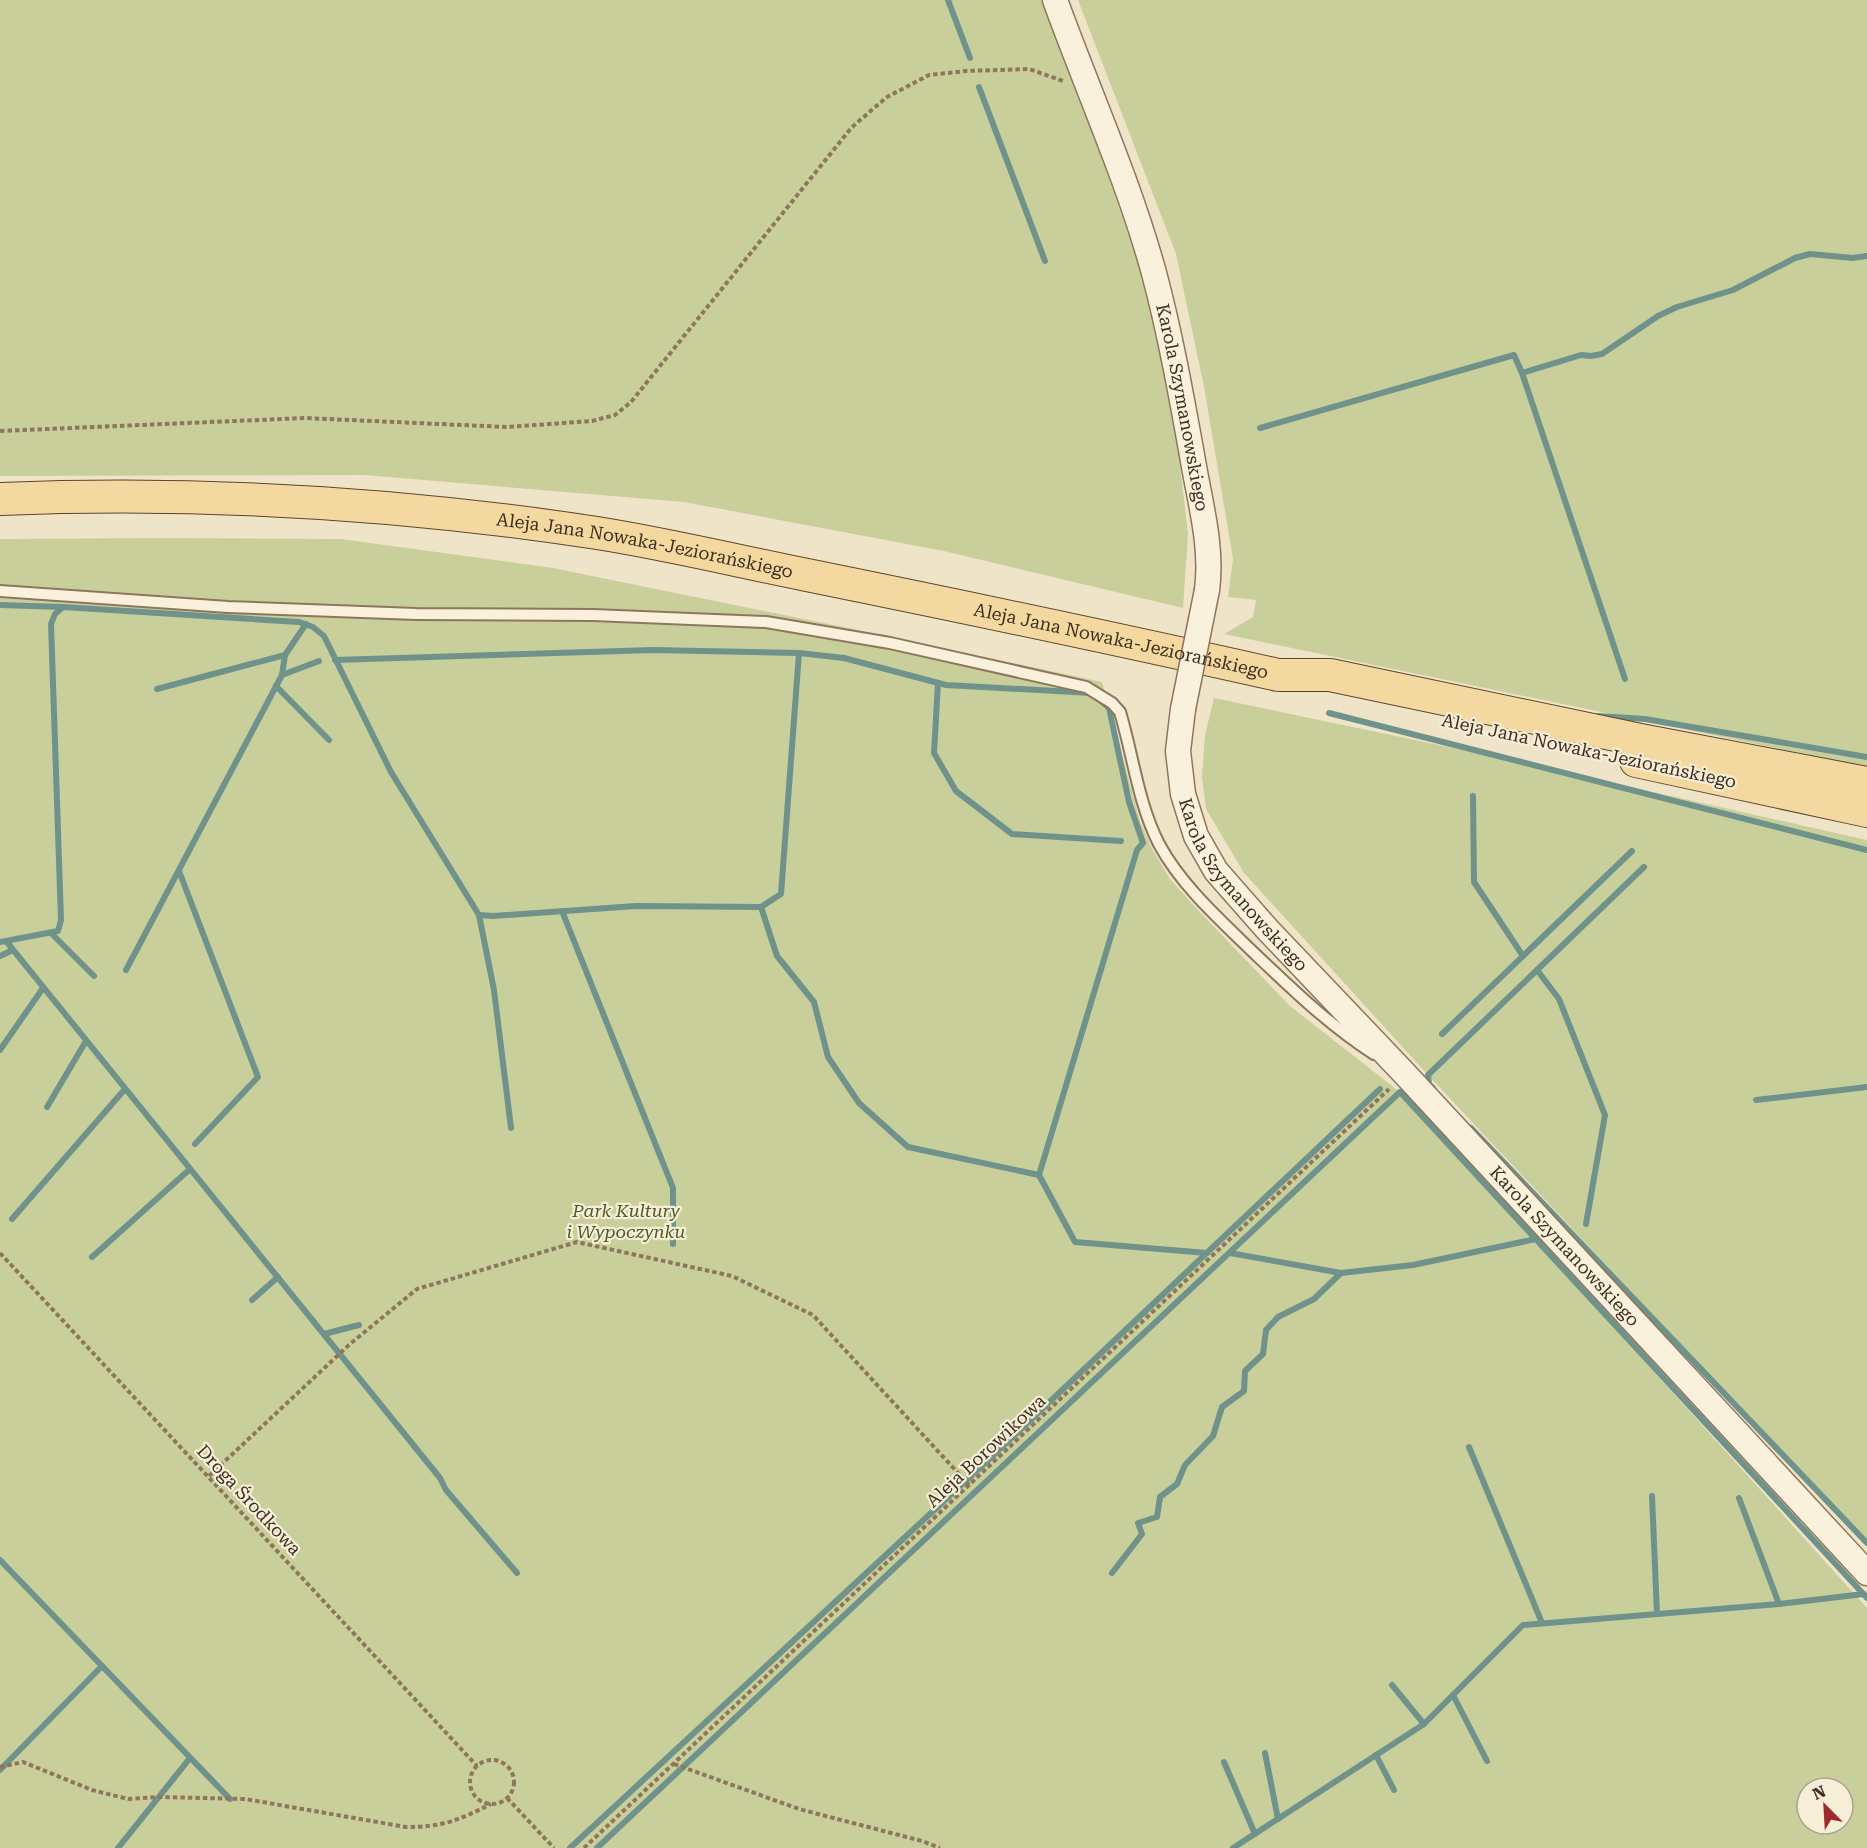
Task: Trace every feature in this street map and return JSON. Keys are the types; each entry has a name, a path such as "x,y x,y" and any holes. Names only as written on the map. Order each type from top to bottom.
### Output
{"main road":[{"name":"Aleja Jana Nowaka-Jeziorańskiego","path":"0,499 110,496 276,500 503,520 600,534 890,592 1278,675 1323,695 1867,811"},
{"name":"Aleja Jana Nowaka-Jeziorańskiego","path":"1278,675 1330,675 1640,740 1867,783"},
{"path":"1765,788 1867,825"}],"street":[{"name":"Karola Szymanowskiego","path":"1055,0 1138,221 1166,321 1206,541 1209,575 1207,590 1183,709 1179,741 1180,775 1187,812 1206,855 1234,893 1405,1074 1867,1573"}],"lane":[{"path":"0,591 228,607 416,614 593,615 766,622 890,643 1086,687 1112,703 1120,712 1145,809 1159,844 1182,877 1209,909 1310,1007 1352,1040 1405,1074"}],"path":[{"path":"0,431 305,418 507,427 592,421 615,414 631,402 852,127 887,97 929,75 966,70 1029,69 1090,91"},
{"name":"Aleja Borowikowa","path":"584,1848 1405,1074"},
{"path":"209,1476 350,1344 417,1289 577,1242 732,1276 813,1315 969,1485"},
{"name":"Droga Środkowa","path":"0,1254 477,1766"},
{"path":"0,1767 23,1762 92,1790 128,1798 245,1799 406,1827 432,1827 461,1819 507,1798 514,1783 513,1774 501,1762 493,1760 484,1761 477,1766 470,1781 476,1797 491,1804"},
{"path":"674,1764 799,1809 922,1841 940,1848"},
{"path":"507,1798 554,1848"}],"green space":[{"path":"0,0 1047,0 1142,274 1173,405 1188,534 1183,608 944,551 684,502 364,475 0,476"},
{"path":"1078,0 1867,0 1867,767 1224,634 1253,617 1256,600 1228,597 1233,559 1204,387 1176,254"},
{"name":"Park Kultury i Wypoczynku","path":"0,539 341,539 553,568 1102,682 1140,821 1152,849 1170,879 1290,1006 1405,1096 1867,1608 1867,1848 0,1848"},
{"path":"1214,698 1497,757 1867,840 1867,1543 1428,1075 1244,873 1206,809 1202,777 1205,735"}],"waterway":[{"path":"948,0 970,58"},
{"path":"979,87 1045,261"},
{"path":"1260,428 1514,355 1522,373 1581,355 1602,354 1658,316 1677,307 1733,290 1795,258 1810,254 1853,258 1867,256"},
{"path":"1522,373 1625,679"},
{"path":"0,605 62,607"},
{"path":"0,942 58,931 61,920 51,624 55,614 63,607 299,622 313,627 324,636 391,772 479,915 493,916 636,906 761,907 781,894 799,653"},
{"path":"126,970 282,675 285,655 306,624"},
{"path":"335,660 653,650 799,653 844,658 946,685 1092,693"},
{"path":"157,689 285,655"},
{"path":"282,675 319,661"},
{"path":"938,683 934,753 956,791 1012,834 1121,841"},
{"path":"276,686 329,740"},
{"path":"1100,700 1109,708 1129,802 1143,843 1137,850 1039,1175 1075,1242 1207,1253"},
{"path":"1329,713 1867,850"},
{"path":"1598,716 1645,719 1867,757"},
{"path":"1473,796 1474,882 1523,956"},
{"path":"1442,1034 1632,851"},
{"path":"1537,970 1644,867"},
{"path":"179,871 258,1077 195,1144"},
{"path":"761,907 777,956 814,1002 828,1057 859,1103 908,1147 1039,1175"},
{"path":"562,911 673,1188 673,1244"},
{"path":"479,915 494,990 511,1128"},
{"path":"51,933 94,976"},
{"path":"6,941 440,1478 446,1490 517,1573"},
{"path":"0,956 13,950"},
{"path":"1433,1088 1429,1084 1428,1075 1537,970 1559,999 1605,1115 1586,1224"},
{"path":"0,1050 43,988"},
{"path":"47,1107 86,1041"},
{"path":"1756,1100 1867,1087"},
{"path":"12,1219 125,1089"},
{"path":"570,1848 986,1462 1380,1089"},
{"path":"597,1848 1400,1092 1867,1598"},
{"path":"1471,1128 1867,1543"},
{"path":"92,1257 190,1169"},
{"path":"1112,1573 1142,1534 1138,1523 1157,1517 1160,1497 1177,1484 1185,1465 1213,1436 1222,1407 1244,1391 1245,1371 1263,1354 1266,1330 1278,1317 1314,1299 1341,1273 1413,1265 1536,1239"},
{"path":"1230,1253 1341,1273"},
{"path":"252,1300 278,1277"},
{"path":"324,1334 359,1325"},
{"path":"1469,1447 1542,1623"},
{"path":"1652,1496 1657,1614"},
{"path":"1739,1498 1779,1604"},
{"path":"0,1560 230,1799"},
{"path":"1233,1848 1424,1724 1523,1625 1779,1604 1864,1594"},
{"path":"0,1770 102,1666"},
{"path":"1392,1685 1424,1724"},
{"path":"1453,1695 1487,1761"},
{"path":"1265,1753 1278,1819"},
{"path":"1376,1755 1394,1790"},
{"path":"118,1848 190,1758"},
{"path":"1224,1762 1255,1834"}]}
